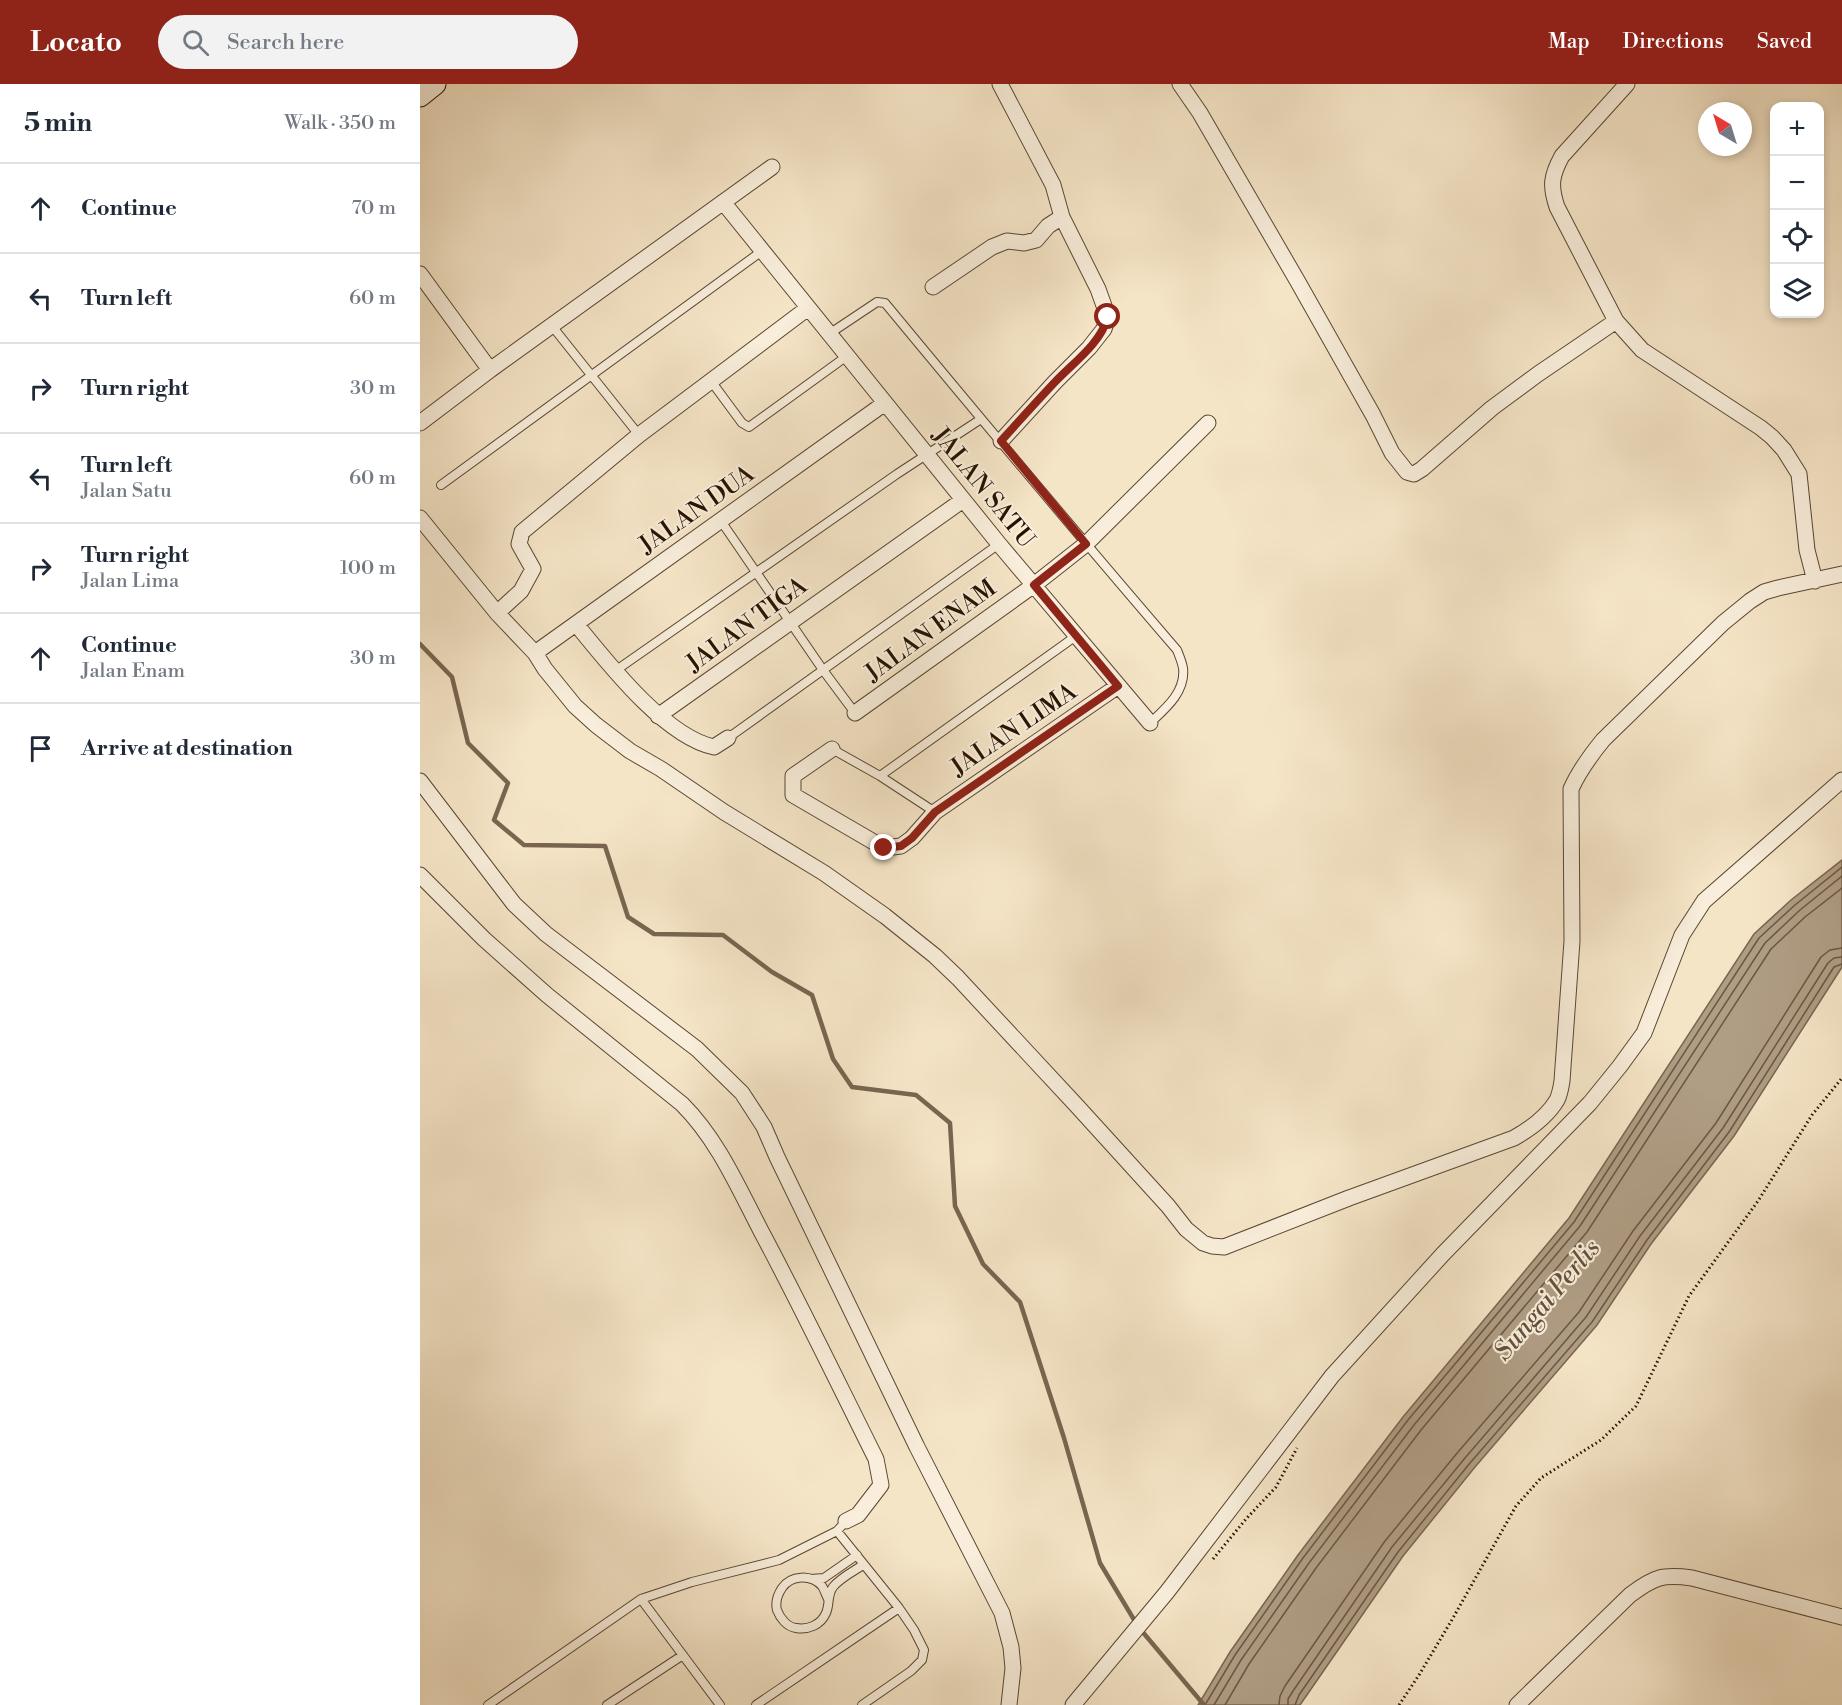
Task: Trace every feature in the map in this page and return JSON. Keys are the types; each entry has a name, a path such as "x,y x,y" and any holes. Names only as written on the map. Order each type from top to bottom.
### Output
{"main road":[{"path":"420,96 435,84"}],"street":[{"path":"1000,84 1053,185 1062,217 1098,289 1108,317 1104,329 1089,348 1001,441"},
{"path":"1180,84 1200,113 1298,282 1392,453 1407,472 1414,474 1422,469 1492,408 1616,321"},
{"path":"1627,84 1562,156 1554,170 1552,193 1557,207 1616,321 1628,336 1650,356 1772,437 1799,474 1807,550 1815,580"},
{"path":"420,423 772,167"},
{"name":"JALAN SATU","path":"723,202 999,544 1150,723"},
{"path":"933,287 992,247 1007,241 1024,243 1036,240 1048,226 1062,217"},
{"path":"420,274 490,370"},
{"path":"498,613 521,591 533,569 519,544 522,532 639,435 808,308"},
{"name":"JALAN DUA","path":"535,653 885,404"},
{"name":"JALAN ENAM","path":"855,713 1034,585 1086,544 1208,423"},
{"name":"JALAN TIGA","path":"658,716 963,500"},
{"path":"420,518 498,613 535,653 544,669 575,706 630,751 824,873 885,916 935,956 1077,1106 1186,1229 1203,1243 1224,1247 1348,1198 1514,1137 1526,1131 1548,1112 1558,1098 1562,1081 1572,940 1571,789 1576,778 1588,757 1603,740 1723,623 1750,601 1771,590 1842,574"},
{"path":"576,624 615,671 658,716 703,745 714,747 728,738"},
{"name":"JALAN LIMA","path":"935,812 1118,686"},
{"path":"832,749 793,776 793,795 884,848 901,846 912,838 935,812"},
{"path":"1073,1705 1167,1592 1332,1376 1443,1254 1590,1103 1620,1066 1644,1034 1682,935 1704,901 1842,780"},
{"path":"420,781 514,903 546,934 697,1049 742,1093 764,1127 917,1447 1002,1613 1011,1647 1013,1668 1009,1705"},
{"path":"420,875 484,939 547,995 682,1104 699,1121 719,1151 793,1291 876,1459 881,1485 858,1515 842,1526"},
{"path":"1517,1705 1630,1594 1648,1581 1671,1575 1692,1578 1842,1617"}],"lane":[{"path":"441,485 762,251"},
{"path":"829,334 877,302 885,303 1177,650 1184,669 1181,685 1173,702 1150,723"},
{"path":"552,326 639,435"},
{"path":"711,381 742,423 748,427 847,356"},
{"path":"615,671 897,474 981,419"},
{"path":"721,520 855,713"},
{"path":"728,738 999,544"},
{"path":"880,776 1076,636"},
{"path":"832,749 880,776 935,812"},
{"path":"488,1705 642,1599 692,1582 779,1560 842,1526 857,1555 899,1608 922,1642 924,1650 922,1660 911,1671 862,1705"},
{"path":"857,1555 824,1578 798,1578 785,1583 777,1594 776,1608 782,1620 793,1628 800,1629 807,1629 819,1623 826,1612 828,1599 834,1586 863,1564"},
{"path":"811,1579 822,1587 828,1599"},
{"path":"642,1599 720,1705"},
{"path":"756,1705 899,1608"},
{"path":"607,1705 683,1655"}],"path":[{"path":"1399,1705 1453,1618 1516,1506 1541,1478 1601,1440 1636,1406 1689,1296 1758,1201 1812,1115 1842,1078"}],"water":[{"name":"Sungai Perlis","path":"1842,860 1842,967 1734,1136 1651,1244 1597,1325 1475,1467 1403,1556 1300,1705 1198,1705 1230,1652 1298,1555 1403,1417 1569,1218 1754,934 1791,900"}],"waterway":[{"path":"420,644 452,677 468,743 508,783 494,820 524,845 605,846 628,917 654,934 723,935 772,972 812,995 833,1059 852,1087 916,1095 950,1123 955,1206 983,1264 1020,1302 1064,1438 1100,1563 1136,1623"},
{"path":"1141,1630 1204,1705"}],"route":[{"path":"884,848 901,846 912,838 935,812 1118,686 1034,585 1086,544 1001,441 1089,348 1104,329 1108,317"}]}
